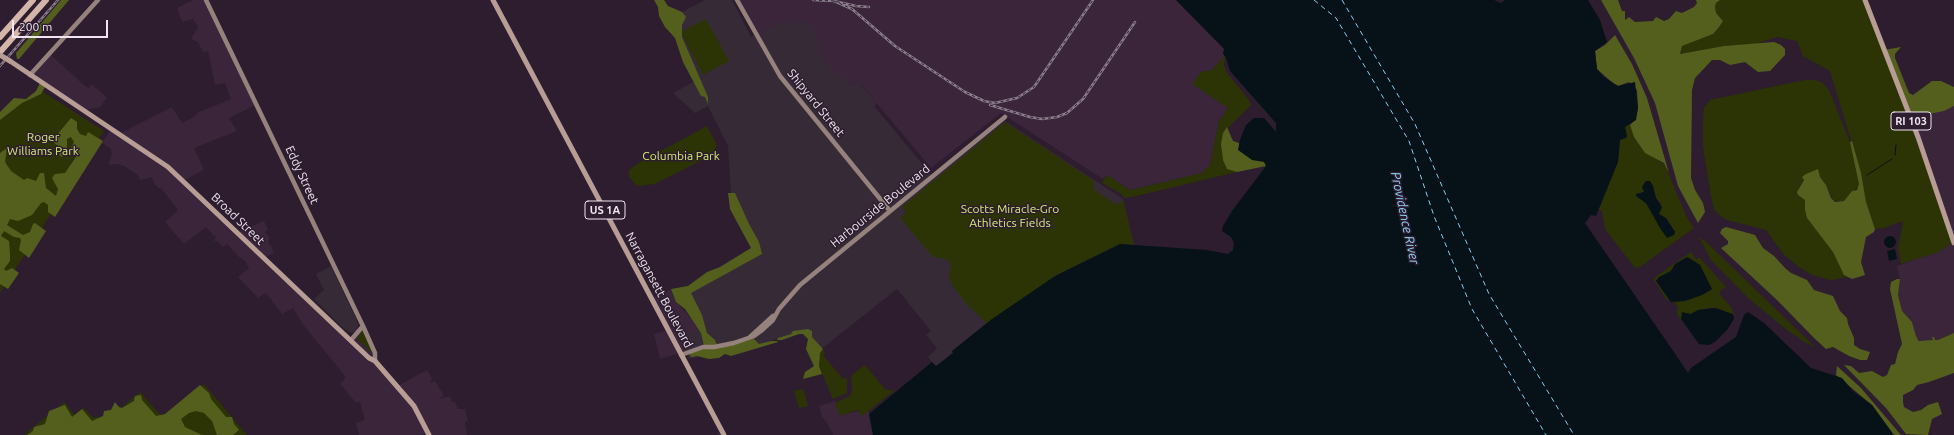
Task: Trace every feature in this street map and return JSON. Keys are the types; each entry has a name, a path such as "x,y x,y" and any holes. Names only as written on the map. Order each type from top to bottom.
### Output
{"highway":[{"path":"0,38 33,0"},
{"path":"0,54 46,0"}],"main road":[{"name":"Narragansett Boulevard","path":"493,0 724,435"},
{"name":"RI 103","path":"1865,0 1917,134 1954,243"},
{"name":"Broad Street","path":"0,54 168,166 369,358 375,361 414,406 429,435"}],"street":[{"path":"30,75 98,0"},
{"name":"Eddy Street","path":"206,0 362,326 374,353 375,361"},
{"name":"Shipyard Street","path":"737,0 780,76 890,211"},
{"name":"Harbourside Boulevard","path":"681,354 691,350 727,345 754,336 768,326 773,320 774,316 800,284 1005,117"},
{"path":"351,340 362,326"}],"shaded area":[{"path":"193,0 206,0 257,104 229,118 237,131 194,148 204,170 185,180 238,232 264,221 268,230 265,232 270,237 268,243 274,253 266,257 352,341 361,324 377,357 373,360 399,385 427,370 432,378 430,383 435,381 444,395 439,399 450,396 452,402 455,402 458,409 465,409 468,421 465,422 467,435 429,435 428,433 419,435 359,435 356,423 365,420 360,402 355,402 340,384 346,377 304,326 293,308 282,314 266,293 258,298 238,277 249,268 245,261 239,257 227,244 223,247 217,241 214,241 216,236 213,235 206,227 184,244 165,222 178,210 161,188 158,188 154,183 152,177 140,180 138,175 124,166 117,164 109,165 112,154 110,148 102,143 111,129 119,134 172,107 182,123 194,117 197,113 231,99 225,83 215,85 208,51 203,52 198,42 191,39 198,27 193,19 183,22 180,17 177,8"},
{"path":"705,0 732,0 751,37 782,21 792,24 805,21 823,44 816,48 833,71 845,78 851,86 858,81 877,104 874,106 934,178 1005,121 1123,199 1134,245 1120,244 992,319 952,351 953,352 936,367 928,357 937,348 926,335 931,331 897,289 815,354 808,334 798,332 754,346 689,359 680,339 701,328 680,292 753,249 732,208 728,146 708,106 695,113 673,93 697,80 669,19"},
{"path":"734,0 1176,0 1225,49 1223,53 1225,55 1212,70 1201,72 1228,108 1219,121 1210,165 1202,173 1130,190 1107,175 1103,179 1001,113 931,168 858,81 816,111"},
{"path":"50,54 85,86 90,89 90,85 92,85 107,98 100,107 85,110 30,75"},
{"path":"1954,106 1954,333 1938,340 1922,342 1916,336 1912,322 1902,311 1898,295 1900,279 1897,266 1939,251 1949,244 1910,118 1944,111"},
{"path":"331,266 357,321 358,326 356,331 352,333 344,329 314,299 324,290 316,274"},
{"path":"671,289 673,296 680,306 697,325 704,346 660,359 654,334 668,330 652,298"},
{"path":"835,401 843,414 860,411 869,412 877,435 833,435 828,424 822,417 819,406"}],"green space":[{"path":"61,0 69,0 19,59 17,59 16,53"},
{"path":"654,0 664,0 668,6 682,12 686,17 682,25 682,37 708,97 708,104 705,97 701,96 683,62 675,38 665,27 659,16 658,7"},
{"path":"1601,0 1618,0 1622,11 1625,11 1625,20 1629,17 1635,22 1653,21 1656,17 1664,21 1669,19 1676,11 1682,13 1694,7 1697,3 1696,0 1720,0 1716,3 1715,7 1716,13 1723,21 1719,27 1713,34 1682,46 1680,54 1724,46 1774,42 1781,45 1785,49 1785,55 1770,71 1758,72 1745,62 1730,65 1720,60 1712,60 1695,78 1692,90 1691,178 1695,190 1703,203 1705,212 1698,223 1678,186 1655,103 1634,58"},
{"path":"1720,0 1865,0 1954,242 1939,252 1901,264 1898,248 1903,221 1884,228 1875,229 1866,202 1859,167 1830,71 1803,56 1797,41 1777,37 1756,44 1724,46 1680,54 1682,46 1712,34 1719,27 1723,21 1716,13 1715,7 1716,3"},
{"path":"706,19 729,61 703,75 681,32"},
{"path":"1615,35 1632,64 1647,98 1669,173 1664,163 1645,153 1634,137 1630,125 1635,120 1638,108 1637,90 1629,82 1618,86 1614,84 1597,69 1595,51 1605,45"},
{"path":"1901,47 1895,54 1895,58 1909,93 1913,95 1932,81 1941,81 1954,87 1954,106 1944,111 1910,118 1884,50"},
{"path":"1225,55 1224,65 1227,73 1251,105 1223,133 1222,156 1237,172 1125,198 1120,193 1102,183 1107,175 1130,190 1202,173 1210,165 1219,121 1228,108 1192,84 1201,72 1212,70"},
{"path":"1805,80 1816,80 1823,83 1829,90 1850,142 1858,179 1859,187 1852,191 1846,199 1841,202 1833,200 1826,185 1816,170 1806,174 1798,190 1798,195 1805,199 1807,218 1833,252 1846,277 1838,279 1831,280 1812,275 1798,266 1784,255 1766,230 1727,220 1719,215 1714,209 1711,196 1703,147 1704,108 1710,100"},
{"path":"40,83 45,87 41,94 22,103 0,120 0,112 14,98 26,99 36,91"},
{"name":"Roger Williams Park","path":"40,90 104,131 0,293 0,117"},
{"path":"71,118 77,122 77,129 80,134 86,136 88,132 103,141 55,217 48,212 48,205 44,202 41,203 32,215 18,221 10,219 7,225 23,235 30,232 33,224 35,223 46,231 29,258 19,250 20,238 14,237 4,231 1,236 9,241 10,261 4,269 6,271 12,268 19,273 8,289 0,284 0,153 7,148 5,162 11,171 24,180 27,178 36,181 40,173 44,173 46,188 56,196 58,189 52,178 55,174 65,173 76,157 71,148 74,142 71,137 67,139 67,149 62,157 60,156 58,146 52,141"},
{"name":"Scotts Miracle-Gro Athletics Fields","path":"1005,122 1094,181 1093,189 1116,204 1119,204 1123,200 1134,245 1120,244 1055,276 987,324 967,304 952,285 949,278 951,263 946,259 933,257 900,218 906,213 902,207"},
{"path":"1630,125 1634,137 1643,150 1665,165 1687,218 1694,228 1640,267 1635,268 1605,229 1602,211 1598,209 1615,168 1620,139 1626,138 1625,127","holes":["1646,181 1653,186 1656,198 1661,204 1659,214 1666,218 1675,232 1660,228 1650,208 1636,194 1644,192 1642,187"]},
{"name":"Columbia Park","path":"707,126 717,146 710,156 654,184 640,186 636,185 629,177 629,170 637,164"},
{"path":"1227,127 1233,141 1239,143 1239,145 1266,161 1266,166 1237,172 1227,169 1223,160 1221,144 1223,133"},
{"path":"1852,141 1861,173 1866,202 1875,229 1874,232 1866,237 1861,262 1865,275 1852,279 1844,275 1833,252 1807,218 1805,200 1798,195 1797,192 1804,180 1802,177 1818,169 1820,177 1826,185 1831,198 1835,202 1844,201 1852,191 1857,190 1859,184 1850,142"},
{"path":"728,193 735,193 759,242 762,254 691,293 702,315 707,333 715,340 717,345 751,336 759,344 771,341 778,342 731,356 725,354 719,358 709,359 697,356 691,357 688,351 704,346 701,333 685,309 676,302 671,289 688,286 707,272 720,267 751,248 730,209"},
{"path":"1726,227 1755,235 1763,248 1774,256 1791,273 1807,280 1814,290 1833,296 1840,311 1847,318 1854,338 1854,345 1860,349 1870,352 1867,360 1860,360 1849,356 1833,347 1826,349 1814,338 1778,301 1721,248 1728,244 1728,241 1720,233 1722,229"},
{"path":"1699,237 1705,241 1815,347 1806,343 1787,330 1747,297 1711,260"},
{"path":"1691,252 1696,259 1700,258 1726,287 1720,291 1720,295 1731,307 1734,316 1720,309 1709,308 1698,310 1681,319 1685,326 1677,314 1678,307 1674,302 1702,295 1711,290 1700,265 1689,257 1656,281 1669,300 1666,299 1654,280 1655,277"},
{"path":"1900,279 1898,295 1902,311 1912,322 1919,341 1933,340 1932,337 1934,337 1935,340 1938,340 1954,333 1954,373 1917,385 1913,390 1903,395 1904,407 1913,412 1938,402 1942,414 1932,419 1928,435 1906,434 1886,408 1844,365 1851,366 1859,373 1872,371 1883,377 1887,375 1891,365 1895,364 1902,344 1890,289 1891,282"},
{"path":"808,329 812,331 812,337 823,349 820,353 819,366 822,374 803,379 805,372 814,366 806,349 808,339 803,334 799,334 782,340 777,340 778,338 791,334 793,331"},
{"path":"363,330 373,352 372,353 357,339"},
{"path":"823,350 825,353 823,355 843,379 845,377 847,380 847,393 833,399 815,356"},
{"path":"865,365 885,389 891,391 895,390 862,416 857,410 840,416 835,403 850,396 852,391 851,376"},
{"path":"1837,366 1861,388 1901,435 1893,435 1872,405 1836,375"},
{"path":"204,384 247,435 24,435 64,402 75,415 84,408 92,417 109,418 140,392 163,418"},
{"path":"200,385 209,393 211,399 226,417 232,417 234,424 239,430 233,435 217,435 212,421 204,413 196,411 189,413 181,419 185,427 202,435 27,435 33,431 34,427 45,424 49,411 65,405 72,417 82,409 92,421 103,416 104,411 111,410 115,402 122,408 134,401 135,396 141,395 142,400 156,416 165,414"},
{"path":"803,389 808,406 799,408 794,391"}],"water":[{"name":"Providence River","path":"1176,0 1494,0 1501,3 1505,0 1588,0 1600,20 1607,42 1595,51 1597,69 1604,77 1618,86 1635,82 1638,108 1636,120 1625,127 1627,136 1626,138 1620,140 1618,162 1596,216 1591,215 1585,223 1688,373 1691,368 1736,337 1744,315 1748,312 1764,323 1811,368 1842,378 1853,391 1872,405 1894,435 873,435 869,414 932,362 936,366 953,353 952,351 992,319 1055,276 1120,244 1207,250 1228,254 1233,250 1234,243 1231,237 1222,231 1223,226 1232,211 1266,166 1264,162 1252,160 1238,150 1240,140 1246,125 1254,118 1264,118 1276,132 1276,123 1230,71 1223,53 1224,49"},
{"path":"1646,181 1650,181 1653,186 1656,198 1662,207 1659,214 1666,218 1675,232 1674,235 1667,238 1646,203 1636,196 1636,194 1644,192 1642,187"},
{"path":"1890,236 1894,238 1896,242 1894,246 1890,248 1886,246 1884,242 1886,238"},
{"path":"1895,249 1897,259 1889,261 1887,251"},
{"path":"1687,257 1700,265 1712,289 1702,295 1685,301 1671,302 1656,281 1659,277 1671,271 1675,264"},
{"path":"1715,308 1733,314 1734,319 1727,330 1715,342 1709,345 1699,344 1681,319 1682,312 1691,314 1698,310"}],"waterway":[{"path":"1895,155 1896,145"},
{"path":"1867,175 1892,159"}],"ferry route":[{"path":"1314,0 1336,18 1409,141 1434,216 1472,309 1546,435"},
{"path":"1342,0 1415,124 1489,294 1574,435"}],"railway":[{"path":"0,66 58,0"},
{"path":"813,0 834,1 856,6 869,7"},
{"path":"834,1 852,9 895,46 965,92 984,101 995,103 1017,98 1034,87 1093,0"},
{"path":"990,105 1042,119 1057,117 1067,113 1083,99 1135,22"}]}
